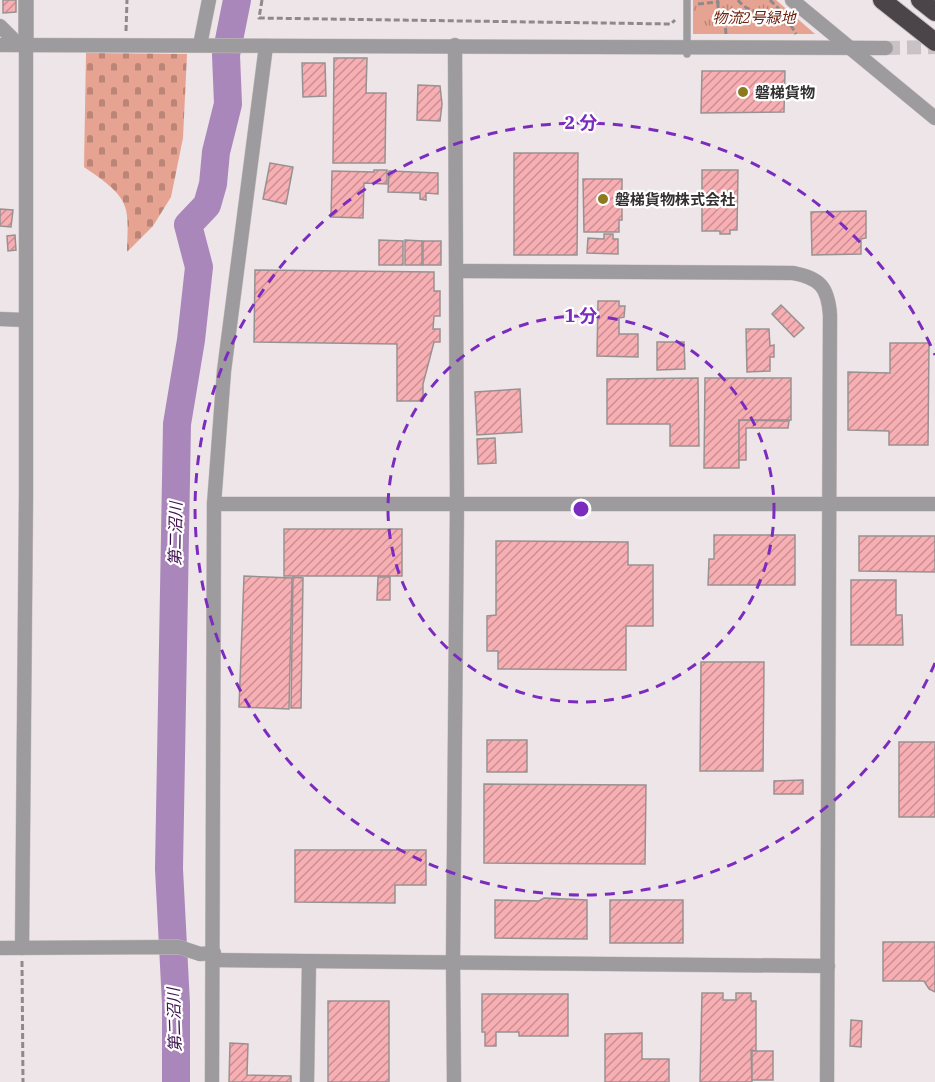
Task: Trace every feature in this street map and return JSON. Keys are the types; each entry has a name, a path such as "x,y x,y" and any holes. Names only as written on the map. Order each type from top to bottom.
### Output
{"highway":[{"path":"882,0 935,42"},
{"path":"920,0 935,12"}],"street":[{"path":"22,948 26,495 22,44 26,0"},
{"path":"205,45 209,0"},
{"path":"792,0 935,117"},
{"path":"0,26 22,44"},
{"path":"0,45 455,45 687,51 886,48"},
{"path":"454,1082 457,504 455,45"},
{"path":"212,1082 214,504 224,371 266,46"},
{"path":"457,271 793,273 822,284 825,290 830,315 827,1082"},
{"path":"0,319 25,320"},
{"path":"214,504 935,504"},
{"path":"0,948 173,947 213,957 309,962 453,961 828,966"},
{"path":"307,1082 309,962"}],"lane":[{"path":"687,3 687,51"}],"path":[{"path":"126,45 127,0"},
{"path":"262,0 259,18 670,24"},
{"path":"738,0 756,13 784,14"},
{"path":"770,0 784,14 798,38"},
{"path":"687,3 717,1 718,10 725,19 726,38"},
{"path":"725,19 761,21 784,14"},
{"path":"22,948 23,1082"}],"green space":[{"name":"物流2号緑地","path":"693,0 776,0 815,34 693,34"},
{"path":"86,53 187,54 183,138 171,197 153,226 127,252 127,220 124,203 109,185 84,167"}],"building":[{"path":"3,0 16,0 16,12 3,13"},
{"path":"334,58 367,58 366,93 386,93 385,163 333,163"},
{"path":"302,63 325,63 326,96 303,97"},
{"name":"磐梯貨物","path":"702,71 785,71 784,112 701,113"},
{"path":"418,85 440,86 442,104 440,121 417,120"},
{"path":"514,153 578,153 577,255 514,255"},
{"path":"270,163 293,167 286,204 263,199"},
{"path":"374,170 387,170 387,184 364,183 363,218 331,217 332,171 374,172"},
{"path":"702,170 738,170 737,230 730,230 730,234 720,234 720,231 702,231"},
{"path":"389,171 438,173 438,194 426,193 426,200 420,199 420,193 388,192"},
{"name":"磐梯貨物株式会社","path":"583,179 622,179 622,220 619,220 619,232 584,232"},
{"path":"0,209 13,210 11,227 0,226"},
{"path":"866,211 866,238 861,239 861,254 812,255 811,212"},
{"path":"604,234 613,234 613,239 618,239 618,254 587,253 588,238 604,239"},
{"path":"15,235 16,250 8,251 7,236"},
{"path":"379,240 403,241 403,265 379,265"},
{"path":"405,240 422,241 422,265 405,265"},
{"path":"423,241 441,241 441,265 423,265"},
{"path":"255,270 434,272 434,291 440,291 440,316 434,316 433,329 440,329 440,342 434,342 423,384 423,401 397,401 397,344 254,342"},
{"path":"598,301 619,301 619,306 625,306 624,317 619,318 619,334 638,334 638,357 597,356"},
{"path":"781,305 804,328 794,337 772,314"},
{"path":"746,329 769,329 770,346 774,345 774,357 770,357 770,371 747,372"},
{"path":"657,342 684,342 685,369 657,370"},
{"path":"890,343 929,343 928,445 889,445 889,431 848,430 848,372 890,373"},
{"path":"698,378 699,446 670,446 670,424 607,424 607,379"},
{"path":"705,378 791,378 791,420 739,420 739,468 704,468"},
{"path":"520,389 522,432 477,435 475,392"},
{"path":"739,420 789,421 788,428 746,428 746,460 739,460"},
{"path":"495,438 496,463 478,464 477,439"},
{"path":"284,529 402,529 402,576 284,576"},
{"path":"714,535 795,535 795,585 708,585 709,559 714,559"},
{"path":"859,536 935,536 935,572 859,571"},
{"path":"496,541 628,542 628,565 653,565 653,626 626,626 626,670 498,669 498,651 487,651 487,616 496,615"},
{"path":"244,576 292,578 289,709 239,707"},
{"path":"293,577 303,578 301,708 291,708"},
{"path":"378,577 390,577 390,600 377,600"},
{"path":"851,580 896,580 896,615 902,615 903,645 851,645"},
{"path":"701,662 764,662 763,771 700,771"},
{"path":"487,740 527,740 527,772 487,772"},
{"path":"899,742 935,742 935,817 899,817"},
{"path":"803,780 803,794 774,794 774,781"},
{"path":"484,784 646,785 645,864 484,863"},
{"path":"295,850 426,850 426,885 395,885 395,903 295,902"},
{"path":"544,898 587,900 587,939 495,938 495,900 539,901"},
{"path":"610,900 683,900 683,943 610,943"},
{"path":"883,942 935,942 935,992 929,989 924,981 883,981"},
{"path":"702,993 723,993 723,1000 736,1000 736,993 751,993 751,1001 756,1001 756,1051 751,1050 752,1082 700,1082"},
{"path":"482,994 568,994 568,1036 519,1036 519,1032 496,1032 496,1046 485,1046 485,1032 482,1032"},
{"path":"328,1001 389,1001 389,1082 328,1082"},
{"path":"851,1020 862,1021 861,1047 850,1046"},
{"path":"642,1033 642,1059 669,1059 669,1082 605,1082 605,1034"},
{"path":"230,1043 248,1044 247,1075 291,1076 291,1082 229,1082"},
{"path":"752,1051 773,1051 773,1080 752,1080"}],"waterway":[{"name":"第二沼川","path":"176,1082 176,1004 169,869 177,424 191,340 199,267 188,225 207,205 213,184 216,152 228,104 226,55 237,0"}],"tunnel":[{"path":"886,48 935,47"}],"place":[{"name":"磐梯貨物","path":"743,92"},
{"name":"磐梯貨物株式会社","path":"603,199"}]}
